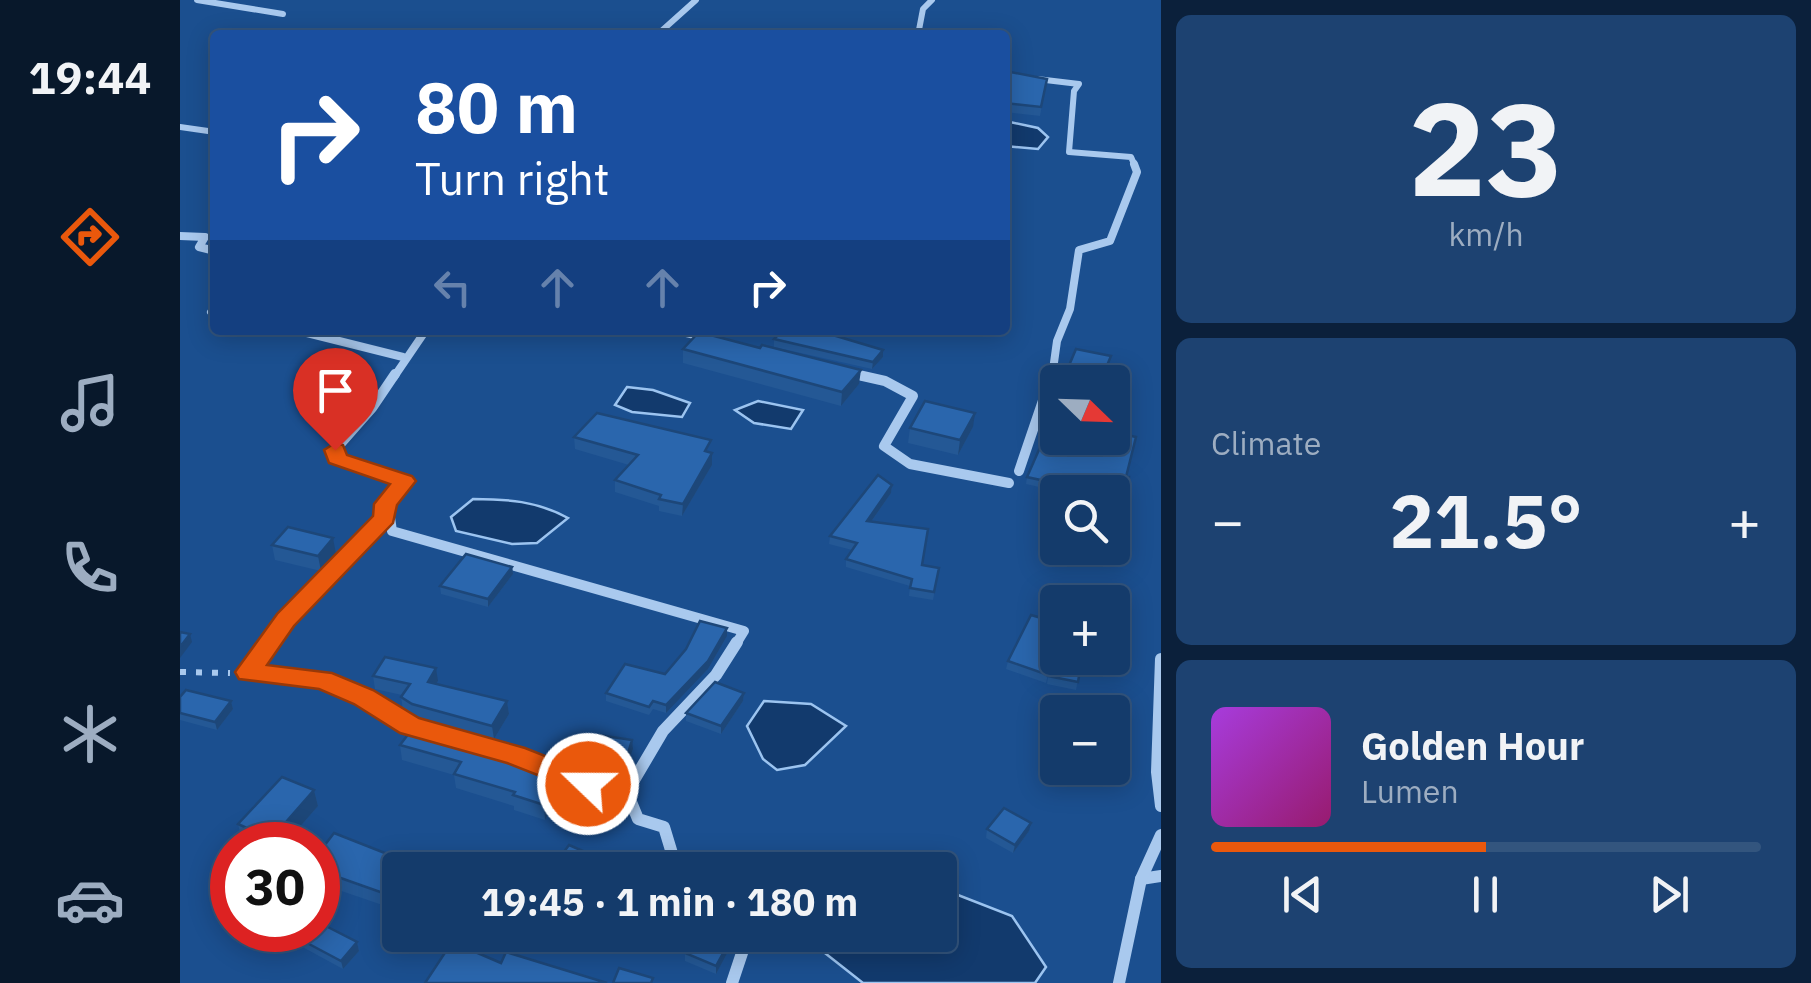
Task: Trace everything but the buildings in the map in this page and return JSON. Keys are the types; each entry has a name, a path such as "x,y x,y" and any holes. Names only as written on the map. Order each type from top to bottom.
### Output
{"street":[{"path":"197,0 283,14"},
{"path":"663,30 696,0"},
{"path":"919,30 923,9 932,0"},
{"path":"1019,471 1052,380 1057,341 1070,310 1078,250 1110,242 1137,172 1131,157 1068,152 1074,91 1079,84 1024,78"},
{"path":"180,127 210,131"},
{"path":"180,236 206,237 199,246 210,249"},
{"path":"315,335 403,357"},
{"path":"422,335 403,357 396,376 373,408 335,450 336,459 404,481 386,504 385,518 392,531 744,631 716,675 663,731 627,792"},
{"path":"696,335 717,340"},
{"path":"829,368 885,381 914,396 884,446 910,464 1009,484"},
{"path":"385,518 286,620 248,672 322,680 364,697 410,726 445,736"},
{"path":"1161,658 1157,772 1161,806"},
{"path":"480,746 588,784 627,792"},
{"path":"627,792 638,820 664,827 672,852"},
{"path":"1119,983 1141,879 1161,834"},
{"path":"1141,879 1161,876"},
{"path":"732,983 742,952"}],"path":[{"path":"180,672 248,672"}],"water":[{"path":"1010,122 1038,128 1048,137 1038,149 1010,146"},
{"path":"627,387 653,390 690,403 682,417 632,412 615,405"},
{"path":"758,401 803,410 791,429 754,423 735,410"},
{"path":"473,499 522,502 568,518 537,543 512,544 456,531 451,517"},
{"path":"764,701 811,704 846,726 805,765 777,770 763,759 747,726"},
{"path":"957,895 1012,916 1046,967 1035,983 863,983 824,952 957,952"}],"route":[{"path":"335,450 336,459 404,481 386,504 385,518 286,620 248,672 322,680 364,697 410,726 515,755 588,784"}]}
